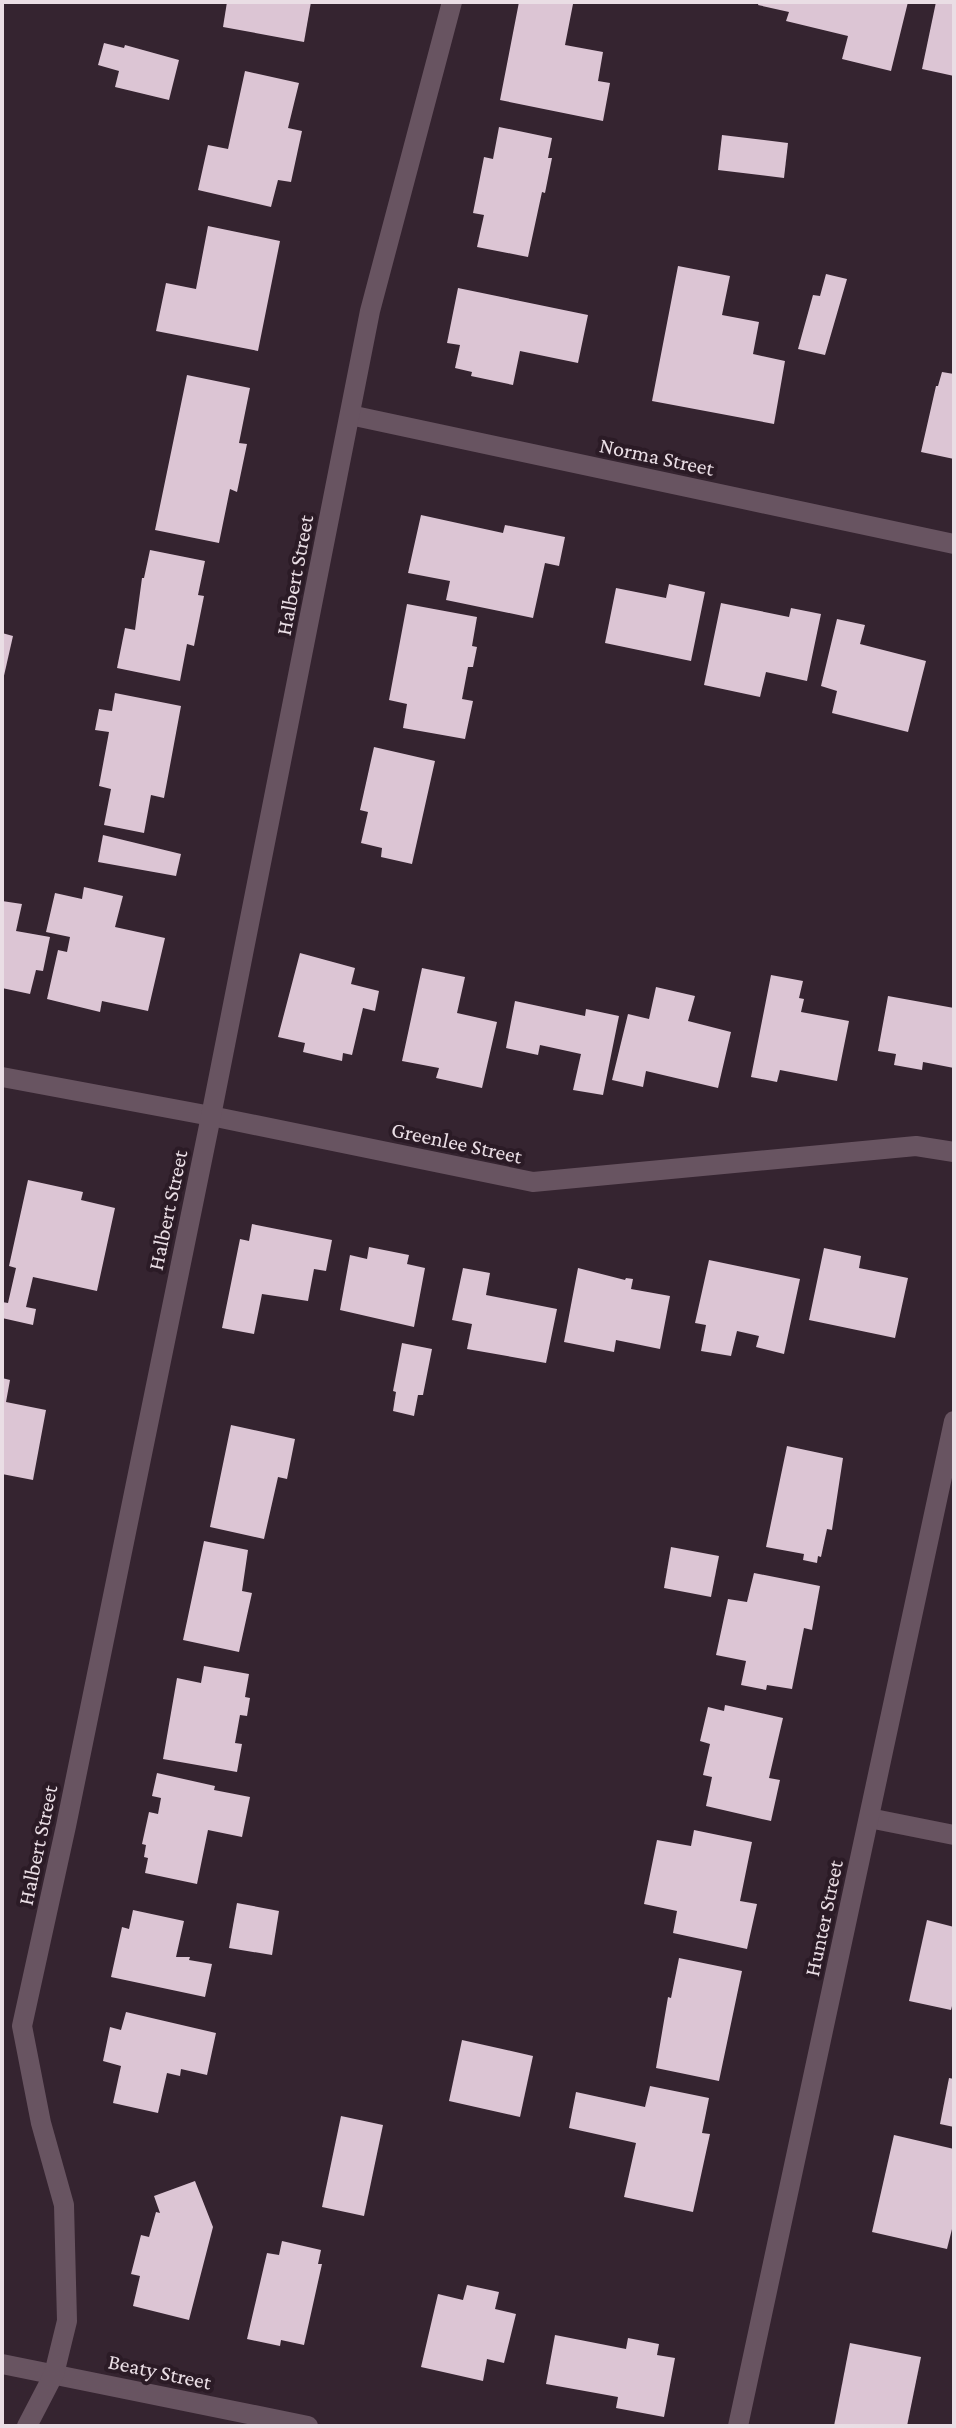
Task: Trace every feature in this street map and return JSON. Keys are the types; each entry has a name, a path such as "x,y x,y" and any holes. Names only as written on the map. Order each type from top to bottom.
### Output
{"street":[{"name":"Halbert Street","path":"27,2426 54,2374 67,2321 64,2205 41,2123 22,2026 211,1116 370,311 452,2"},
{"name":"Norma Street","path":"350,415 954,544"},
{"name":"Greenlee Street","path":"2,1077 533,1182 916,1146 954,1152"},
{"name":"Hunter Street","path":"738,2426 954,1421"},
{"path":"869,1818 954,1835"},
{"name":"Beaty Street","path":"2,2364 308,2426"}],"building":[{"path":"227,2 311,2 304,42 223,27"},
{"path":"519,2 573,4 565,45 603,52 598,81 610,83 603,121 500,100"},
{"path":"759,2 908,2 891,71 842,59 848,36 786,21 789,12 758,5"},
{"path":"936,2 954,2 954,76 922,69"},
{"path":"104,43 124,48 125,45 179,60 169,100 115,87 119,71 98,65"},
{"path":"245,71 299,83 288,128 302,131 291,182 278,180 271,207 198,190 208,145 228,149"},
{"path":"499,127 552,138 548,158 552,158 545,193 542,192 528,257 477,247 484,215 473,213 484,157 493,159"},
{"path":"722,135 788,143 784,178 718,170"},
{"path":"208,226 280,241 258,351 156,331 166,283 196,289"},
{"path":"678,266 730,276 722,315 759,322 753,354 785,361 774,424 652,401"},
{"path":"826,274 847,279 825,355 798,349 813,295 820,296"},
{"path":"458,288 588,315 578,363 520,351 513,385 471,376 472,372 455,368 460,345 447,343"},
{"path":"942,372 954,374 954,459 921,452"},
{"path":"187,375 250,388 239,443 247,444 237,492 230,489 219,543 155,530"},
{"path":"421,515 503,533 505,525 565,537 559,566 545,563 533,618 446,600 450,581 408,573"},
{"path":"150,550 205,561 198,595 204,596 194,646 187,644 180,681 117,668 125,628 135,630 142,578"},
{"path":"669,584 705,592 691,661 605,643 616,588 666,598"},
{"path":"721,603 789,617 791,608 821,614 807,681 766,672 760,697 704,685"},
{"path":"407,604 477,617 472,646 477,647 473,667 468,667 462,699 473,701 465,739 403,728 407,704 389,700"},
{"path":"837,619 865,625 860,644 926,661 908,732 832,713 837,691 821,686"},
{"path":"2,633 13,636 3,680 2,680"},
{"path":"115,693 181,706 164,798 151,795 144,833 104,825 111,789 99,786 109,732 95,730 99,709 112,711"},
{"path":"374,747 435,761 412,864 381,857 382,848 361,843 368,812 360,810"},
{"path":"103,835 181,854 176,876 98,862"},
{"path":"84,887 123,896 115,927 165,938 148,1011 102,1001 100,1012 47,999 58,950 67,952 70,937 46,932 55,893 82,899"},
{"path":"2,901 22,904 16,931 50,937 43,971 36,970 30,994 2,988"},
{"path":"300,953 355,968 351,984 379,991 375,1011 363,1008 352,1055 343,1053 342,1061 303,1052 305,1043 278,1037"},
{"path":"422,968 465,977 457,1013 497,1022 482,1088 436,1078 439,1068 402,1061"},
{"path":"771,975 803,981 799,998 804,999 801,1012 849,1021 837,1081 780,1070 777,1082 751,1077"},
{"path":"656,987 695,996 688,1021 731,1032 718,1088 646,1071 643,1087 612,1080 628,1014 649,1019"},
{"path":"888,996 954,1008 954,1068 923,1062 922,1070 894,1065 896,1054 878,1051"},
{"path":"515,1001 585,1016 586,1009 619,1016 603,1095 573,1090 581,1054 540,1045 538,1055 506,1048"},
{"path":"28,1180 83,1192 81,1200 115,1208 97,1291 33,1277 26,1307 36,1309 33,1325 2,1318 2,1302 8,1303 16,1268 9,1266"},
{"path":"252,1224 332,1240 326,1271 314,1269 308,1301 262,1294 254,1334 222,1328 240,1239 249,1241"},
{"path":"369,1247 409,1255 407,1264 425,1268 414,1327 340,1310 350,1255 367,1259"},
{"path":"824,1248 861,1256 859,1268 908,1278 895,1338 809,1320"},
{"path":"709,1260 800,1279 784,1354 756,1347 759,1336 737,1331 731,1356 701,1351 706,1325 695,1323"},
{"path":"463,1268 490,1273 486,1295 557,1309 546,1363 467,1349 472,1324 452,1320"},
{"path":"578,1268 625,1280 633,1279 631,1289 670,1296 660,1349 616,1340 614,1352 564,1342"},
{"path":"402,1343 432,1349 423,1395 418,1395 414,1416 393,1411 396,1392 393,1391"},
{"path":"2,1378 10,1380 6,1402 46,1410 33,1480 2,1474"},
{"path":"231,1425 295,1439 287,1479 278,1477 264,1539 210,1527"},
{"path":"787,1446 843,1458 832,1530 827,1529 817,1563 803,1560 804,1554 766,1547"},
{"path":"204,1541 248,1550 242,1591 252,1593 239,1652 183,1640"},
{"path":"671,1547 719,1556 711,1597 664,1588"},
{"path":"754,1573 820,1586 812,1630 804,1628 792,1689 767,1685 766,1690 741,1685 746,1661 716,1655 728,1599 747,1602"},
{"path":"204,1666 249,1674 245,1697 250,1698 247,1716 240,1715 235,1743 242,1744 237,1772 163,1759 177,1678 201,1683"},
{"path":"725,1705 783,1718 769,1778 780,1780 771,1821 706,1806 712,1777 703,1775 710,1744 700,1741 708,1707 724,1711"},
{"path":"157,1773 250,1797 242,1837 208,1830 197,1884 145,1873 148,1858 144,1857 146,1845 142,1844 149,1812 158,1814 161,1798 152,1796"},
{"path":"694,1830 752,1842 740,1901 757,1904 747,1949 673,1933 677,1911 644,1904 657,1840 691,1846"},
{"path":"237,1903 279,1911 272,1955 229,1948"},
{"path":"133,1910 184,1921 176,1957 190,1957 189,1960 212,1964 205,1997 111,1977 122,1927 129,1929"},
{"path":"927,1920 954,1927 954,1998 951,2010 909,2001"},
{"path":"679,1958 742,1971 719,2081 656,2068 668,1997 671,1998"},
{"path":"126,2012 216,2033 207,2075 181,2069 180,2076 167,2073 158,2113 113,2103 121,2066 103,2061 110,2027 121,2030"},
{"path":"462,2040 533,2056 520,2117 449,2101"},
{"path":"949,2078 954,2079 954,2127 940,2124"},
{"path":"650,2086 709,2098 702,2133 710,2134 693,2212 624,2197 636,2143 569,2128 576,2092 645,2107"},
{"path":"341,2116 383,2125 364,2216 322,2207"},
{"path":"894,2135 954,2149 954,2221 947,2249 872,2232"},
{"path":"195,2181 213,2227 189,2320 133,2306 140,2276 131,2274 141,2235 149,2237 156,2212 160,2213 154,2196"},
{"path":"282,2241 321,2250 318,2264 322,2264 304,2345 281,2340 280,2346 247,2339 267,2253 279,2255"},
{"path":"467,2285 499,2292 495,2309 516,2314 504,2363 487,2359 483,2381 421,2367 438,2294 463,2300"},
{"path":"555,2335 626,2349 628,2338 659,2344 657,2355 675,2358 664,2417 616,2408 618,2397 546,2384"},
{"path":"850,2343 921,2357 907,2426 834,2426"}]}
